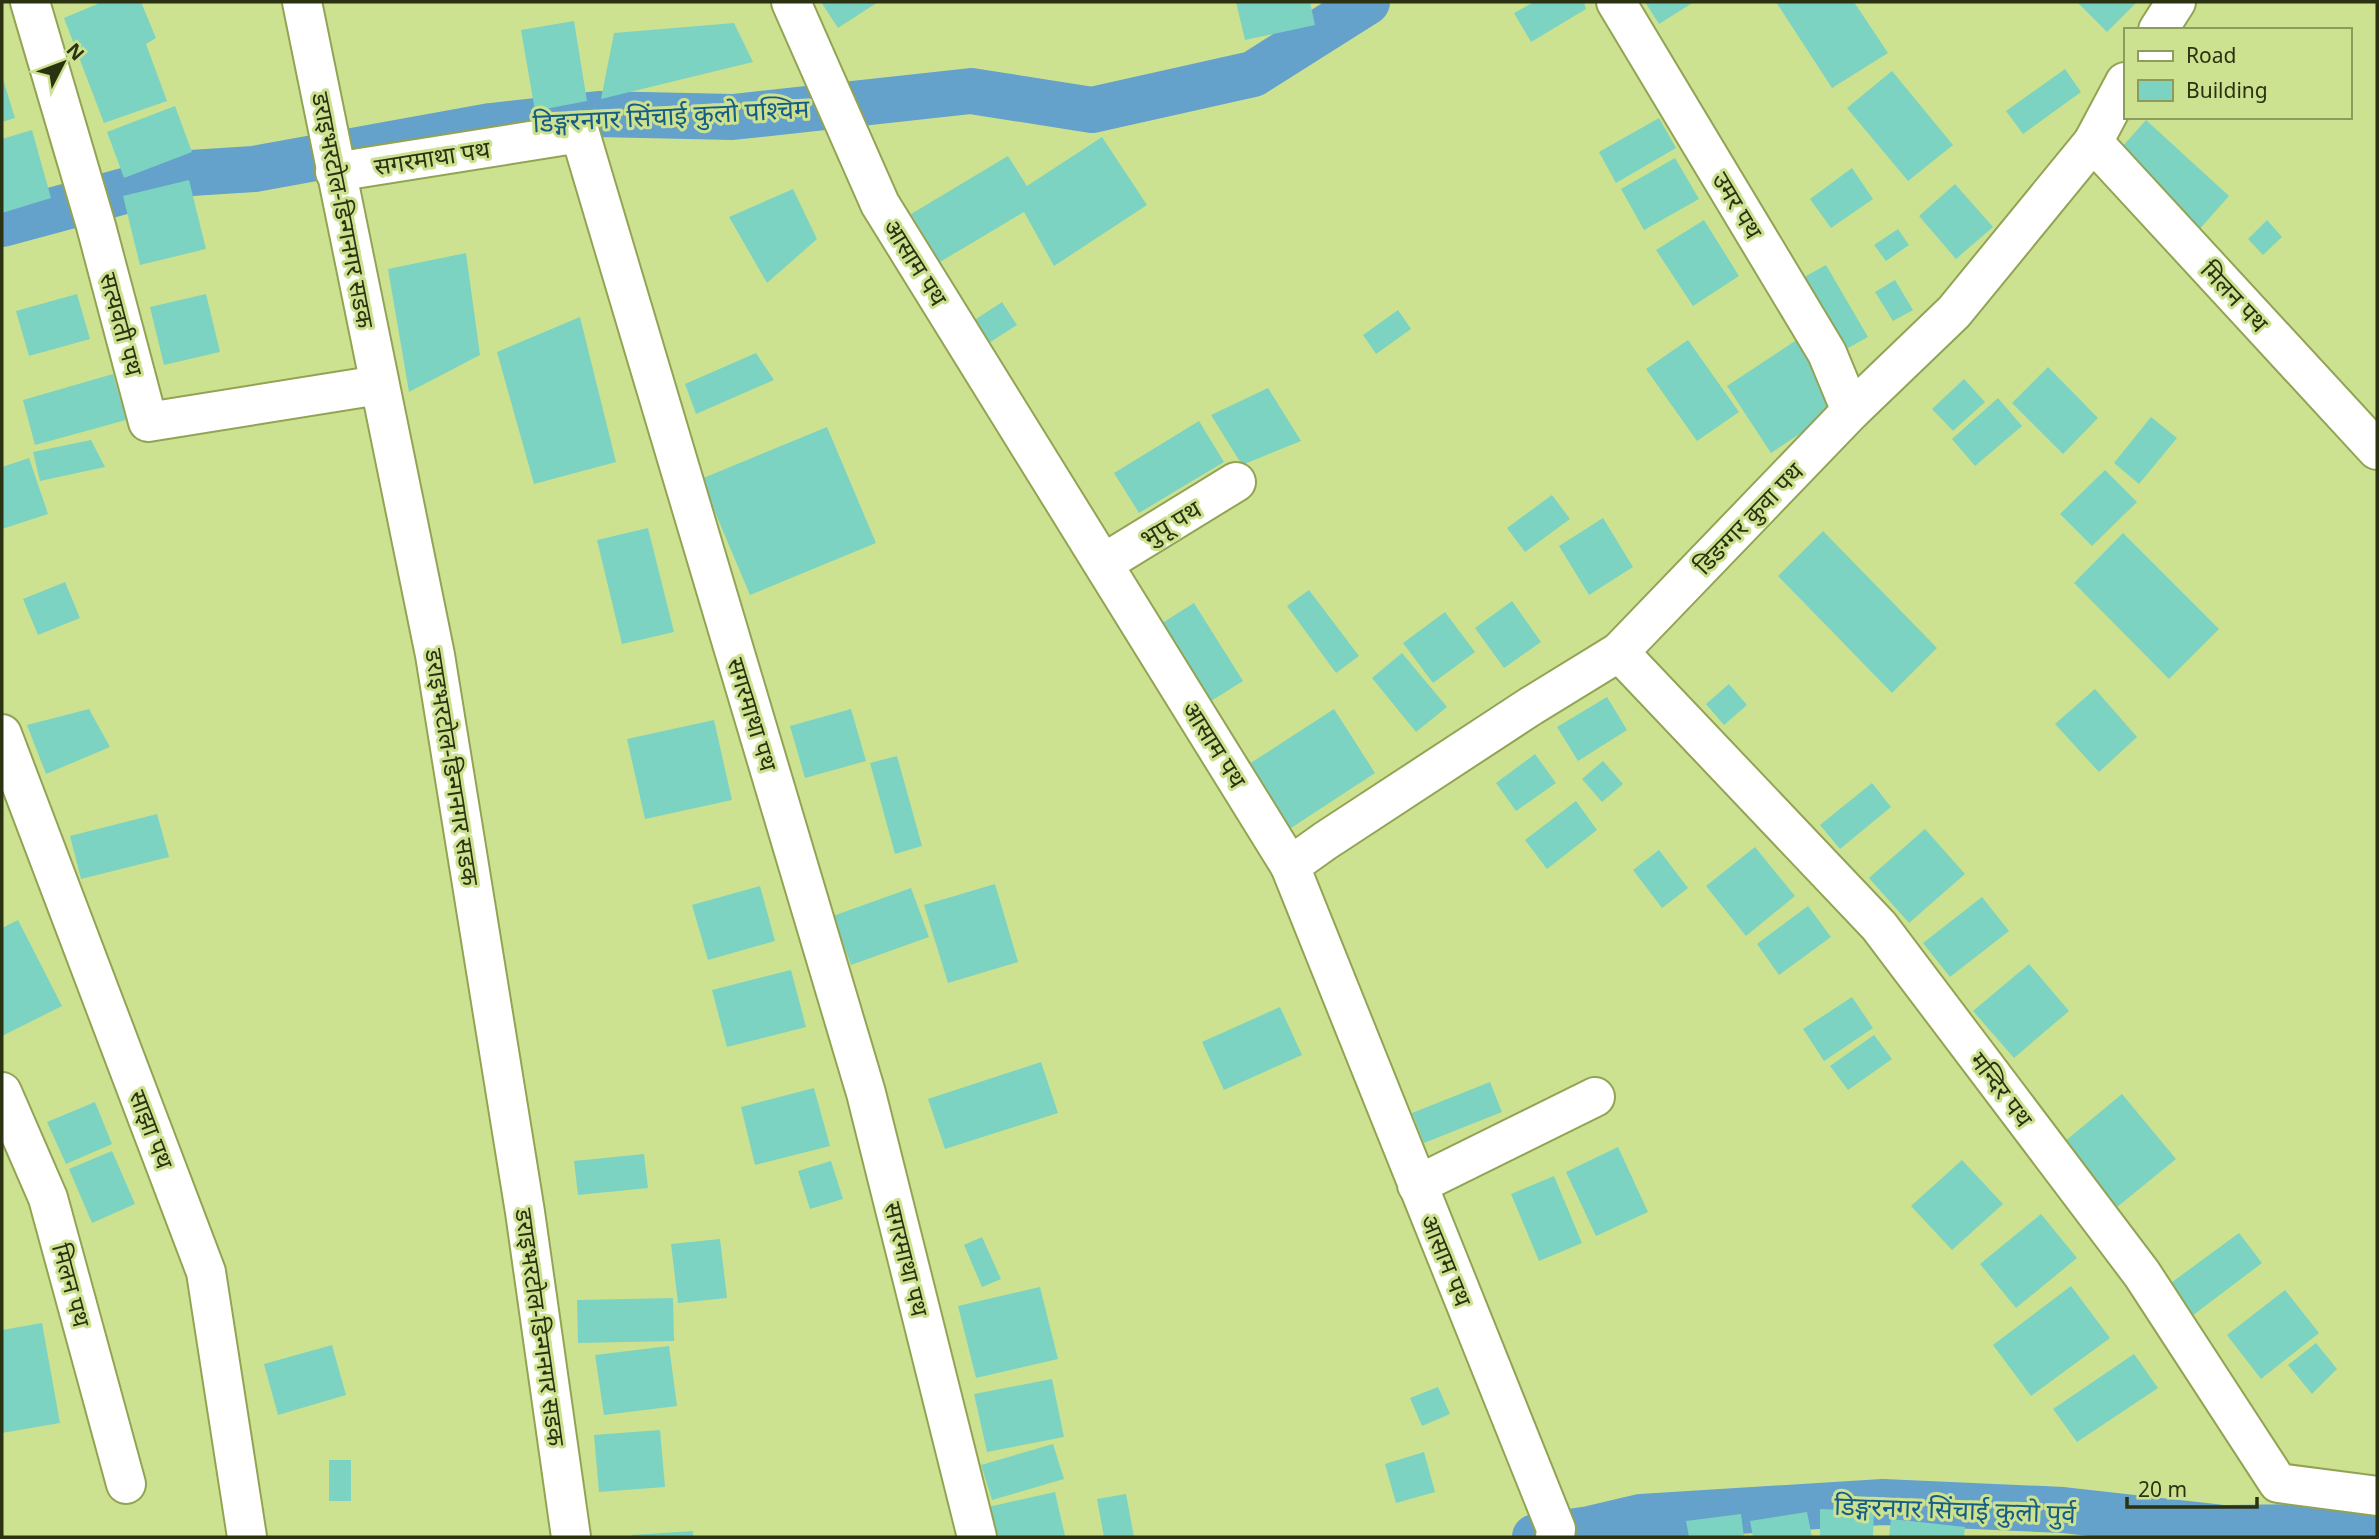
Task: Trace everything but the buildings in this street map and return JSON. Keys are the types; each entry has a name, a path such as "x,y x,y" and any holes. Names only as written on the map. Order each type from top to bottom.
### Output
{"street":[{"name":"सत्यवती पथ","path":"30,2 88,199 148,422 379,385"},
{"name":"डराइभरटोल-डिन्गनगर सडक","path":"302,2 435,655 525,1212 571,1537"},
{"name":"आसाम पथ","path":"791,2 880,204 1290,866 1555,1533"},
{"name":"उमर पथ","path":"1616,2 1827,353 1851,411"},
{"path":"2159,28 2176,2"},
{"name":"डिङग्गर कुवा पथ","path":"1290,866 1520,713 1619,652 1851,411 1954,312 2093,142 2124,84"},
{"name":"सगरमाथा पथ","path":"333,155 580,133 866,1093 977,1537"},
{"name":"मिलन पथ","path":"2093,142 2377,450"},
{"name":"भुपू पथ","path":"1104,563 1236,482"},
{"name":"मन्दिर पथ","path":"1619,652 1879,926 2142,1274 2278,1483 2377,1496"},
{"name":"साझा पथ","path":"2,734 206,1272 247,1537"},
{"name":"मिलन पथ","path":"2,1091 48,1198 126,1484"},
{"path":"1417,1185 1595,1097"}],"waterway":[{"name":"डिङ्गरनगर सिंचाई कुलो पश्चिम","path":"2,224 191,173 254,169 491,126 598,114 733,117 971,91 1092,110 1253,74 1367,2"},
{"name":"डिङ्गरनगर सिंचाई कुलो पुर्व","path":"1535,1537 1590,1529 1641,1517 1883,1502 2063,1510 2224,1528 2377,1526"}]}
